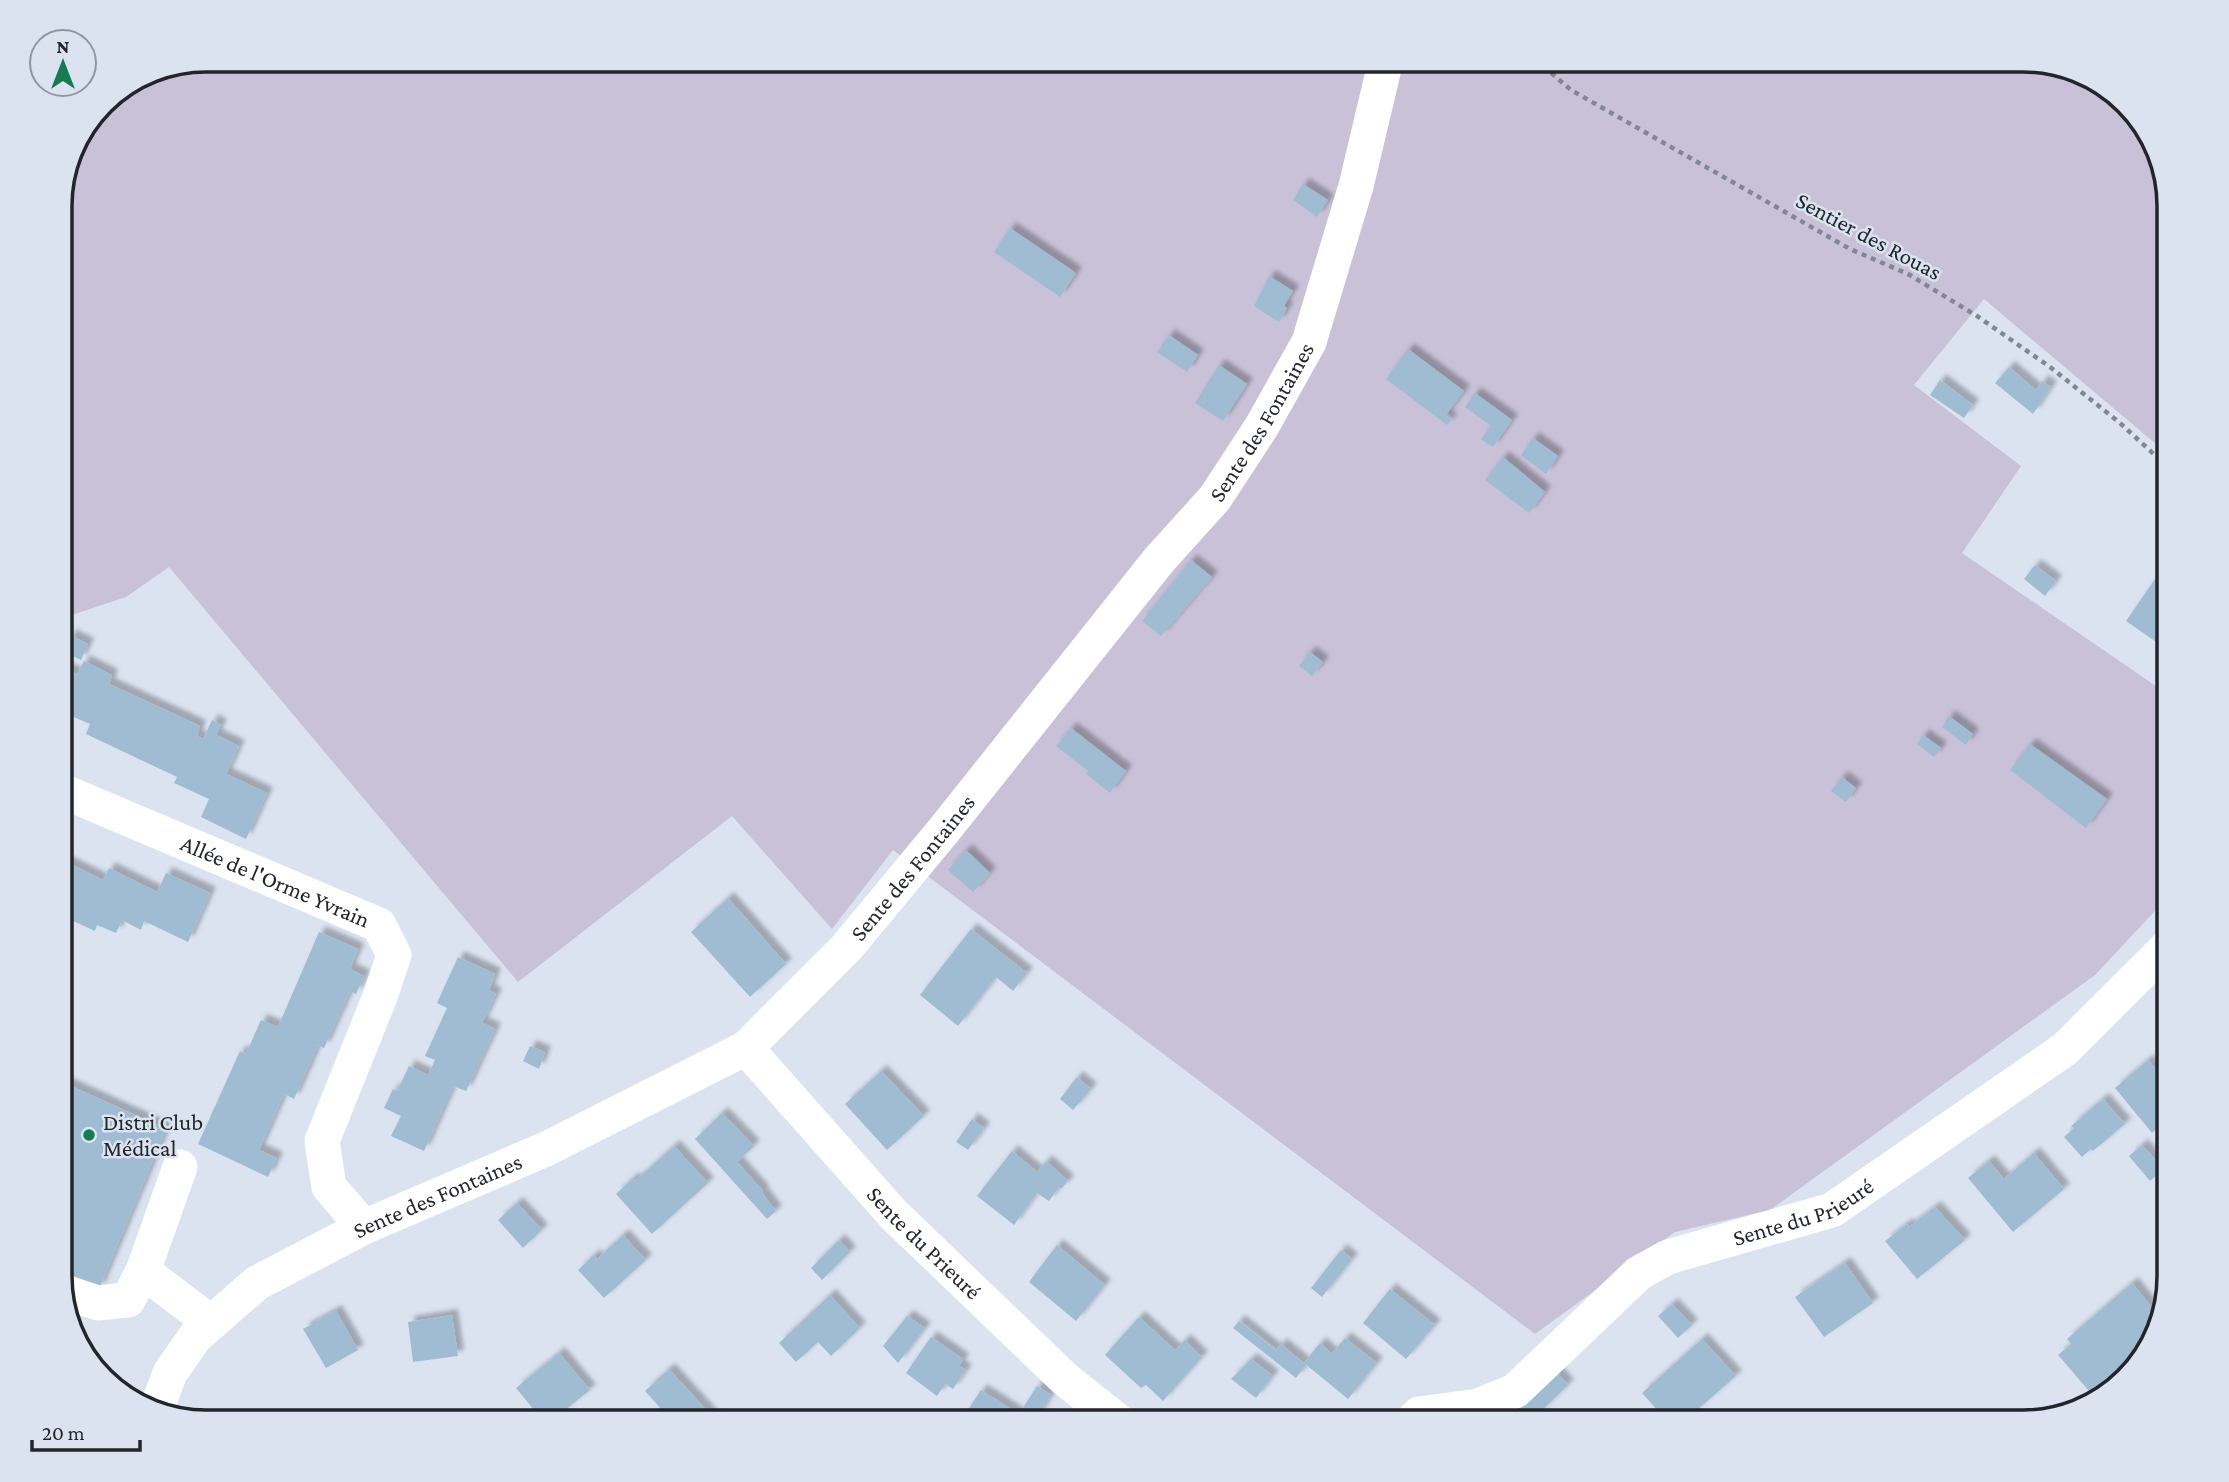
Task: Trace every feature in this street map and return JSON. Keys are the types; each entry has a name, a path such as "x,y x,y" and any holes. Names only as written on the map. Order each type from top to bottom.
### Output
{"street":[{"name":"Sente des Fontaines","path":"160,1402 170,1373 195,1337 257,1283 365,1227 545,1149 746,1048 847,947 1159,560 1215,498 1262,426 1309,342 1356,186 1383,72"},
{"name":"Allée de l'Orme Yvrain","path":"72,795 379,925 394,955 322,1141 329,1187 365,1227"},
{"name":"Sente du Prieuré","path":"1490,1410 1515,1391 1639,1273 1668,1256 1832,1210 2065,1049 2157,957"},
{"name":"Sente du Prieuré","path":"746,1048 894,1215 1065,1379 1103,1410"},
{"path":"73,1295 98,1303 128,1300 143,1271 180,1167"},
{"path":"143,1271 211,1323"}],"path":[{"name":"Sentier des Rouas","path":"1550,72 1571,90 1850,249 1908,274 1977,316 2050,367 2120,423 2157,457"}],"shaded area":[{"path":"2032,72 2050,74 2083,86 2112,105 2130,124 2153,171 2157,206 2157,445 1984,299 1914,385 2021,466 1962,553 2157,687 2157,909 2095,975 1770,1210 1675,1232 1535,1334 893,850 832,929 732,816 518,982 169,567 126,597 72,615 72,197 74,179 82,154 99,124 131,94 154,82 179,74"}],"building":[{"path":"1303,184 1328,200 1317,217 1293,200"},
{"path":"1010,228 1076,273 1060,297 994,252"},
{"path":"1269,276 1293,291 1279,322 1254,306"},
{"path":"1169,335 1198,355 1187,372 1157,352"},
{"path":"1408,349 1464,391 1446,415 1451,420 1447,425 1386,379"},
{"path":"1219,365 1247,384 1223,421 1195,403"},
{"path":"2009,367 2036,390 2042,381 2051,387 2033,414 1995,383"},
{"path":"1940,380 1973,405 1964,418 1930,395"},
{"path":"1475,393 1512,420 1493,447 1481,439 1491,426 1465,407"},
{"path":"1533,438 1558,456 1546,474 1521,455"},
{"path":"1503,457 1545,492 1529,513 1485,480"},
{"path":"1191,560 1212,577 1161,636 1142,621"},
{"path":"2035,565 2056,581 2045,596 2024,579"},
{"path":"2157,576 2157,643 2126,621"},
{"path":"72,636 88,644 81,660 72,656"},
{"path":"1310,652 1323,662 1312,676 1299,666"},
{"path":"84,661 112,675 109,684 200,726 197,736 203,739 212,720 221,725 216,735 239,746 226,774 267,793 246,839 201,817 209,799 174,783 177,777 86,734 90,724 72,716 72,671 77,674"},
{"path":"1949,716 1973,734 1966,745 1942,727"},
{"path":"1071,728 1126,771 1110,793 1086,774 1088,771 1056,746"},
{"path":"1923,735 1941,748 1934,757 1917,744"},
{"path":"2030,744 2107,799 2086,828 2010,770"},
{"path":"1842,777 1856,788 1846,802 1831,791"},
{"path":"966,850 990,873 973,892 948,870"},
{"path":"72,865 103,880 109,868 157,892 166,873 210,893 188,942 144,921 141,930 122,920 116,933 97,925 95,931 72,920"},
{"path":"728,898 786,964 750,997 691,932"},
{"path":"971,929 1027,973 1013,991 996,977 958,1026 920,995"},
{"path":"319,932 358,949 350,969 364,976 356,994 350,991 324,1048 318,1045 294,1099 284,1094 259,1150 277,1158 268,1177 198,1144 240,1051 246,1054 261,1020 278,1027"},
{"path":"458,957 495,974 489,990 496,994 482,1023 495,1029 466,1091 453,1086 424,1151 391,1136 401,1116 384,1108 393,1089 397,1091 409,1066 428,1075 435,1060 425,1056 447,1008 437,1003"},
{"path":"530,1046 545,1052 539,1069 523,1061"},
{"path":"2148,1060 2157,1071 2157,1129 2152,1133 2115,1088"},
{"path":"881,1071 924,1116 887,1150 845,1104"},
{"path":"1077,1077 1091,1089 1073,1110 1060,1099"},
{"path":"72,1086 166,1129 99,1289 72,1278"},
{"path":"2103,1099 2125,1124 2082,1157 2064,1137 2074,1128 2071,1126"},
{"path":"722,1113 754,1146 737,1162 763,1191 776,1211 767,1219 695,1139"},
{"path":"972,1119 984,1128 968,1150 956,1142"},
{"path":"2142,1145 2157,1161 2157,1175 2150,1181 2129,1156"},
{"path":"674,1146 708,1183 652,1234 616,1194"},
{"path":"1012,1151 1037,1172 1046,1161 1068,1181 1061,1189 1059,1187 1049,1201 1037,1193 1014,1225 977,1196"},
{"path":"2034,1153 2064,1189 2013,1232 1968,1178 1989,1161 2004,1179"},
{"path":"517,1203 542,1230 523,1248 498,1220"},
{"path":"1935,1207 1965,1240 1917,1279 1885,1241"},
{"path":"623,1235 646,1260 604,1298 578,1270 594,1255 597,1259"},
{"path":"839,1240 850,1252 822,1280 811,1268"},
{"path":"1057,1245 1105,1285 1076,1321 1029,1282"},
{"path":"1341,1250 1352,1259 1322,1297 1311,1288"},
{"path":"1845,1263 1873,1303 1824,1337 1795,1297"},
{"path":"2132,1283 2153,1309 2139,1342 2130,1350 2133,1353 2112,1377 2090,1392 2058,1355 2071,1344 2067,1339"},
{"path":"1390,1289 1435,1325 1406,1359 1363,1323"},
{"path":"830,1295 860,1328 831,1356 818,1342 796,1362 779,1343"},
{"path":"1672,1304 1692,1325 1678,1338 1658,1316"},
{"path":"336,1311 358,1350 326,1368 303,1329"},
{"path":"452,1315 458,1356 413,1362 408,1322"},
{"path":"907,1316 925,1328 898,1363 883,1346"},
{"path":"1139,1317 1175,1350 1185,1340 1202,1357 1163,1401 1146,1385 1141,1388 1105,1355"},
{"path":"1239,1321 1276,1350 1281,1344 1306,1365 1296,1378 1233,1328"},
{"path":"931,1337 963,1359 959,1366 966,1370 953,1389 945,1384 937,1396 906,1373"},
{"path":"1345,1338 1377,1363 1348,1399 1304,1363 1320,1343 1332,1354"},
{"path":"1702,1339 1736,1376 1697,1410 1657,1410 1642,1393"},
{"path":"559,1353 590,1390 565,1410 534,1410 516,1388"},
{"path":"1251,1359 1273,1376 1256,1398 1231,1379"},
{"path":"1552,1367 1568,1385 1542,1410 1506,1410"},
{"path":"669,1369 706,1410 662,1410 645,1391"},
{"path":"1037,1386 1051,1395 1042,1410 1022,1410"},
{"path":"981,1390 1012,1410 968,1410"}],"place":[{"name":"Distri Club Médical","path":"89,1135"}]}
